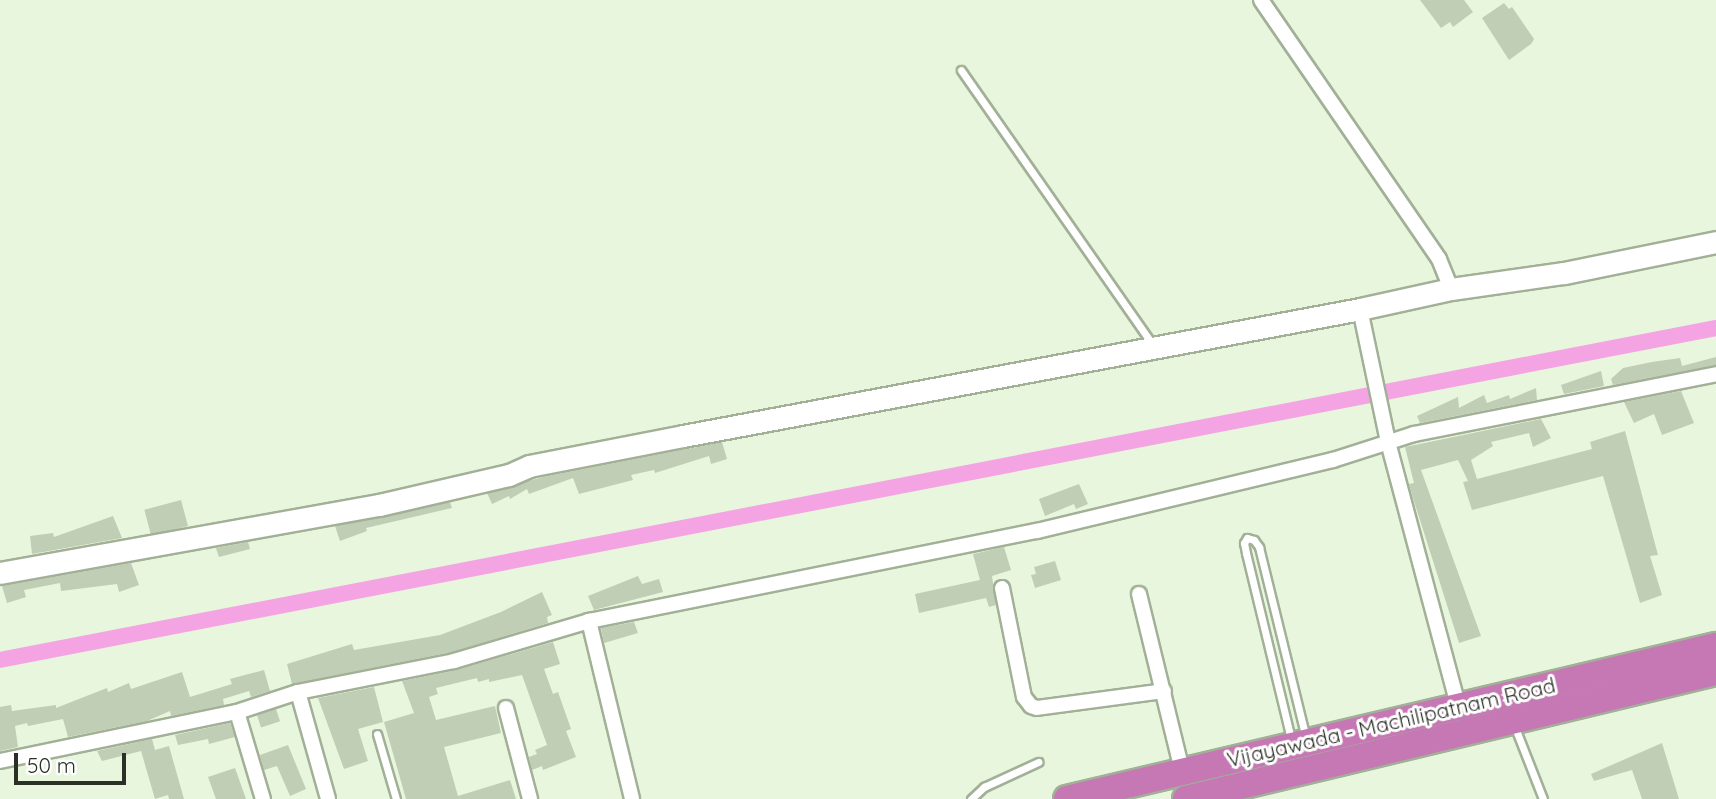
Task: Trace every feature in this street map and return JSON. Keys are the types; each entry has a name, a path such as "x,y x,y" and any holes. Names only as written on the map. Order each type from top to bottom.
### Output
{"highway":[{"name":"Vijayawada - Machilipatnam Road","path":"1067,799 1299,742 1716,646"},
{"name":"Vijayawada - Machilipatnam Road","path":"1186,799 1716,672"}],"street":[{"path":"1261,0 1439,259 1451,289"},
{"path":"0,573 379,505 509,475 542,464 1155,347 1362,318 1451,289 1564,273 1716,242"},
{"path":"1362,318 1389,438 1458,706"},
{"path":"0,761 237,712 298,692 454,661 589,621 1037,531 1269,476 1389,438 1716,374"},
{"path":"1002,587 1024,697 1031,706 1164,691"},
{"path":"1139,594 1182,770"},
{"path":"589,621 632,799"},
{"path":"298,692 328,799"},
{"path":"506,708 530,799"},
{"path":"237,712 263,799"}],"lane":[{"path":"961,70 1155,347"},
{"path":"1251,538 1258,547 1299,742 1246,553 1244,543 1251,538"},
{"path":"1512,720 1543,799"},
{"path":"377,734 396,799"},
{"path":"971,799 984,787 1038,762"}],"building":[{"path":"1420,0 1464,0 1473,12 1453,27 1450,22 1441,28"},
{"path":"1504,3 1509,9 1512,7 1534,39 1509,60 1482,18"},
{"path":"1716,357 1716,365 1613,385 1611,379 1623,368 1680,358 1682,366"},
{"path":"1601,371 1604,386 1564,394 1561,385"},
{"path":"1536,388 1537,400 1420,423 1417,416 1458,397 1459,408 1484,395 1487,403 1509,395 1510,399"},
{"path":"1681,391 1694,423 1662,435 1654,414 1634,423 1624,402"},
{"path":"1541,419 1551,438 1533,447 1529,433 1491,442 1493,446 1471,460 1477,479 1592,449 1590,442 1625,431 1658,555 1650,556 1662,595 1640,603 1603,476 1472,510 1463,482 1468,481 1458,460 1421,470 1481,636 1459,643 1409,484 1414,483 1405,447"},
{"path":"722,442 727,459 711,464 709,456 655,473 654,470 631,475 633,480 579,494 573,478 529,494 527,489 510,499 509,496 492,504 487,493 543,477"},
{"path":"1079,484 1088,504 1076,509 1074,504 1045,516 1039,499"},
{"path":"181,500 188,526 151,536 144,510"},
{"path":"450,502 452,508 366,528 367,531 340,541 335,526"},
{"path":"113,516 122,538 32,554 30,536 53,533 54,537"},
{"path":"248,542 250,549 219,557 216,548"},
{"path":"1004,547 1011,570 992,576 996,605 989,607 986,598 919,613 915,594 980,580 973,554"},
{"path":"1055,561 1061,580 1035,588 1031,575 1036,574 1034,567"},
{"path":"131,563 139,585 119,592 117,584 61,591 60,583 24,590 26,597 7,603 2,586"},
{"path":"638,576 642,584 659,579 663,592 594,610 588,596"},
{"path":"542,592 552,615 547,617 548,623 452,652 292,684 287,664 352,644 354,650 440,635 501,612"},
{"path":"634,622 638,633 604,643 601,628"},
{"path":"553,642 560,664 544,669 553,694 558,692 571,729 566,731 576,757 543,770 542,766 532,770 529,757 537,754 535,750 547,745 522,675 489,682 489,679 478,682 477,678 436,688 438,694 429,697 436,720 495,706 501,733 444,747 458,796 510,780 516,799 406,799 384,722 414,713 402,681 457,670"},
{"path":"264,670 270,691 251,697 249,691 223,699 224,705 171,716 170,711 147,721 68,737 63,719 28,726 27,723 15,726 18,747 0,751 0,707 11,705 12,711 56,705 56,708 107,688 108,692 129,683 131,689 182,672 190,697 232,684 230,679"},
{"path":"374,687 383,722 358,729 368,761 344,769 318,698"},
{"path":"276,709 280,721 261,728 257,715"},
{"path":"230,723 235,737 209,744 208,739 178,745 175,735"},
{"path":"152,739 155,750 169,746 184,799 169,799 168,795 155,799 141,751 102,761 97,751"},
{"path":"1662,743 1679,799 1642,799 1632,770 1594,781 1591,774"},
{"path":"288,745 306,789 290,796 277,766 264,770 260,755"},
{"path":"235,768 246,799 216,799 208,777"}],"waterway":[{"path":"0,660 1716,328"}]}
